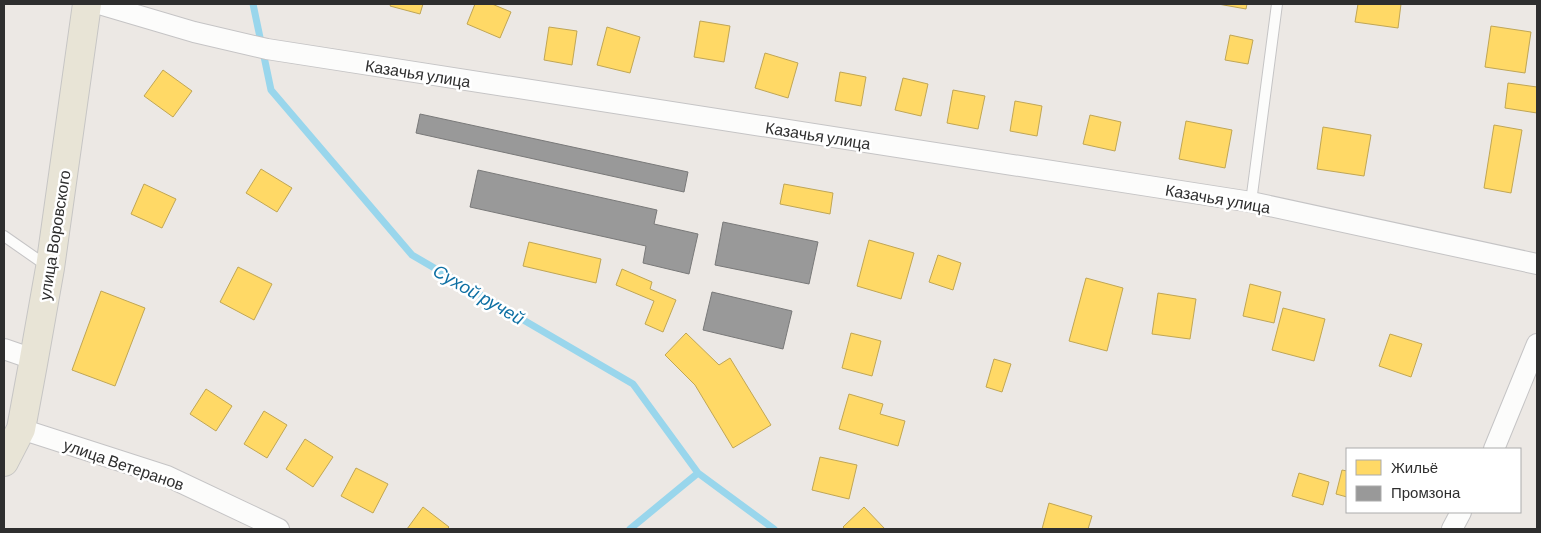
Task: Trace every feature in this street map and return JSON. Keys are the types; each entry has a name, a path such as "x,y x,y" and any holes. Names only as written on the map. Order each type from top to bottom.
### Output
{"main road":[{"name":"улица Воровского","path":"4,462 21,428 50,268 87,4"}],"street":[{"name":"Казачья улица","path":"99,4 194,32 267,50 1251,202 1537,264"},
{"path":"1494,448 1537,344"},
{"path":"4,349 33,359"},
{"name":"улица Ветеранов","path":"21,428 167,476 278,529"},
{"path":"1452,529 1460,513"}],"lane":[{"path":"1251,202 1277,4"},
{"path":"4,236 50,268"}],"building: Жильё":[{"path":"391,4 423,4 420,14 390,6"},
{"path":"475,4 492,4 511,12 500,38 467,24"},
{"path":"1218,4 1247,4 1246,9"},
{"path":"1358,4 1401,4 1398,28 1355,22"},
{"path":"700,21 730,26 724,62 694,57"},
{"path":"1491,26 1531,32 1525,73 1485,67"},
{"path":"549,27 577,31 572,65 544,60"},
{"path":"607,27 640,37 630,73 597,65"},
{"path":"1230,35 1253,40 1248,64 1225,60"},
{"path":"765,53 798,63 788,98 755,88"},
{"path":"163,70 192,91 173,117 144,96"},
{"path":"840,72 866,77 861,106 835,101"},
{"path":"903,78 928,84 921,116 895,110"},
{"path":"1508,83 1537,87 1537,113 1505,108"},
{"path":"953,90 985,96 978,129 947,123"},
{"path":"1015,101 1042,106 1037,136 1010,131"},
{"path":"1090,115 1121,122 1115,151 1083,144"},
{"path":"1186,121 1232,130 1225,168 1179,159"},
{"path":"1494,125 1522,130 1511,193 1484,188"},
{"path":"1323,127 1371,135 1364,176 1317,169"},
{"path":"261,169 292,188 277,212 246,193"},
{"path":"144,184 176,199 162,228 131,214"},
{"path":"784,184 833,193 830,214 780,204"},
{"path":"869,240 914,253 901,299 857,286"},
{"path":"529,242 601,259 596,283 523,266"},
{"path":"938,255 961,263 953,290 929,282"},
{"path":"238,267 272,284 254,320 220,302"},
{"path":"622,269 652,282 650,289 676,300 663,332 645,324 654,301 616,285"},
{"path":"1086,278 1123,288 1107,351 1069,341"},
{"path":"1250,284 1281,292 1274,323 1243,316"},
{"path":"101,291 145,308 115,386 72,370"},
{"path":"1158,293 1196,299 1190,339 1152,334"},
{"path":"1283,308 1325,319 1314,361 1272,350"},
{"path":"686,333 719,365 730,358 771,425 733,448 695,385 665,355"},
{"path":"851,333 881,341 872,376 842,368"},
{"path":"1390,334 1422,344 1411,377 1379,366"},
{"path":"994,359 1011,364 1002,392 986,387"},
{"path":"206,389 232,406 216,431 190,414"},
{"path":"849,394 883,404 880,414 905,421 898,446 839,429"},
{"path":"264,411 287,425 267,458 244,444"},
{"path":"305,439 333,457 313,487 286,469"},
{"path":"820,457 857,465 849,499 812,490"},
{"path":"356,468 388,484 373,513 341,496"},
{"path":"1342,470 1346,471 1346,497 1336,494"},
{"path":"1299,473 1329,482 1323,505 1292,496"},
{"path":"1049,503 1092,516 1088,529 1042,529"},
{"path":"423,507 449,527 447,529 407,529"},
{"path":"864,507 885,529 845,529 843,527"}],"building: Промзона":[{"path":"420,114 688,172 684,192 416,133"},
{"path":"478,170 657,210 654,224 698,234 689,274 643,263 646,246 470,207"},
{"path":"723,222 818,242 809,284 715,265"},
{"path":"712,292 792,311 783,349 703,330"}],"waterway":[{"name":"Сухой ручей","path":"253,4 271,90 412,255 633,384 698,473 774,529"},
{"path":"630,529 698,473"}]}
